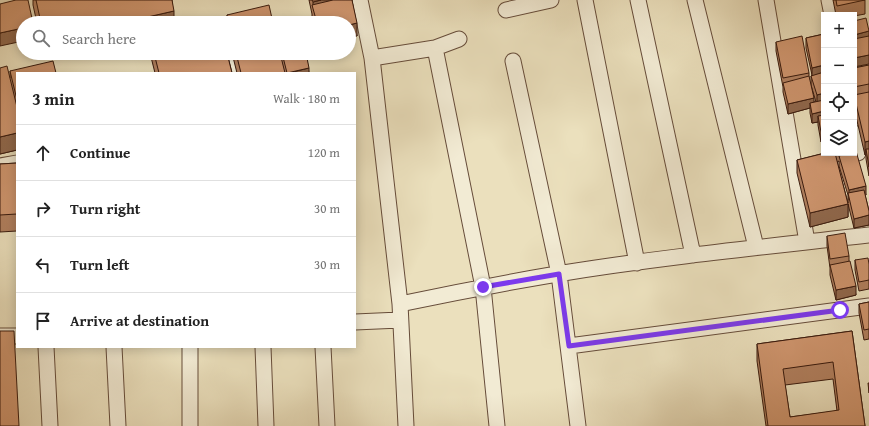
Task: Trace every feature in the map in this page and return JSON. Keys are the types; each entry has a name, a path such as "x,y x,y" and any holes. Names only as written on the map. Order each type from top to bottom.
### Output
{"street":[{"path":"360,0 372,58 400,304 406,426"},
{"path":"506,10 551,0"},
{"path":"585,0 637,263"},
{"path":"638,0 693,255"},
{"path":"695,0 756,247"},
{"path":"766,0 807,242"},
{"path":"829,0 831,12"},
{"path":"372,58 435,48 459,39"},
{"path":"435,48 483,287 497,426"},
{"path":"230,60 233,72"},
{"path":"513,61 559,274 578,426"},
{"path":"857,148 858,153"},
{"path":"0,166 16,163"},
{"path":"400,304 483,287 559,274 693,255 869,234"},
{"path":"569,346 869,306"},
{"path":"356,322 400,320"},
{"path":"0,336 16,336"},
{"path":"46,348 50,426"},
{"path":"114,348 118,426"},
{"path":"190,348 190,426"},
{"path":"263,348 266,426"},
{"path":"323,348 327,426"}],"building":[{"path":"16,0 28,0 31,16 16,16 16,30 0,33 0,4"},
{"path":"36,0 172,0 174,11 152,16 39,16"},
{"path":"333,0 352,0 355,16 315,16 312,5"},
{"path":"836,0 865,0 837,6"},
{"path":"269,5 271,16 227,16"},
{"path":"866,18 869,31 857,34 857,20"},
{"path":"821,35 821,66 812,68 806,38"},
{"path":"802,36 809,73 783,78 776,42"},
{"path":"869,36 869,55 857,57 857,38"},
{"path":"156,60 229,60 232,72 159,72"},
{"path":"238,60 282,60 285,72 241,72"},
{"path":"284,60 307,60 309,68 287,72"},
{"path":"53,61 56,72 16,72 16,96 10,71"},
{"path":"869,65 869,84 857,86 857,67"},
{"path":"7,66 16,103 16,133 0,137 0,68"},
{"path":"821,73 821,94 817,95 811,76"},
{"path":"809,76 814,98 788,104 783,83"},
{"path":"869,92 869,141 865,142 857,108 857,94"},
{"path":"821,101 821,112 812,114 810,103"},
{"path":"818,116 821,116 821,132"},
{"path":"866,149 869,149 869,167"},
{"path":"821,154 821,156 836,156 848,204 810,213 797,160"},
{"path":"857,154 866,186 849,190 839,156 857,156"},
{"path":"16,163 16,214 0,215 0,164"},
{"path":"864,190 869,215 854,219 848,193"},
{"path":"845,233 849,256 830,259 827,236"},
{"path":"868,258 869,280 859,282 855,260"},
{"path":"850,261 856,286 836,290 830,265"},
{"path":"869,302 869,329 864,330 859,304"},
{"path":"0,331 14,331 19,426 0,426"},
{"path":"852,331 865,426 768,426 757,344","holes":["833,362 839,410 790,417 783,369"]}],"route":[{"path":"483,287 559,274 569,346 697,328 754,323 840,310"}]}
